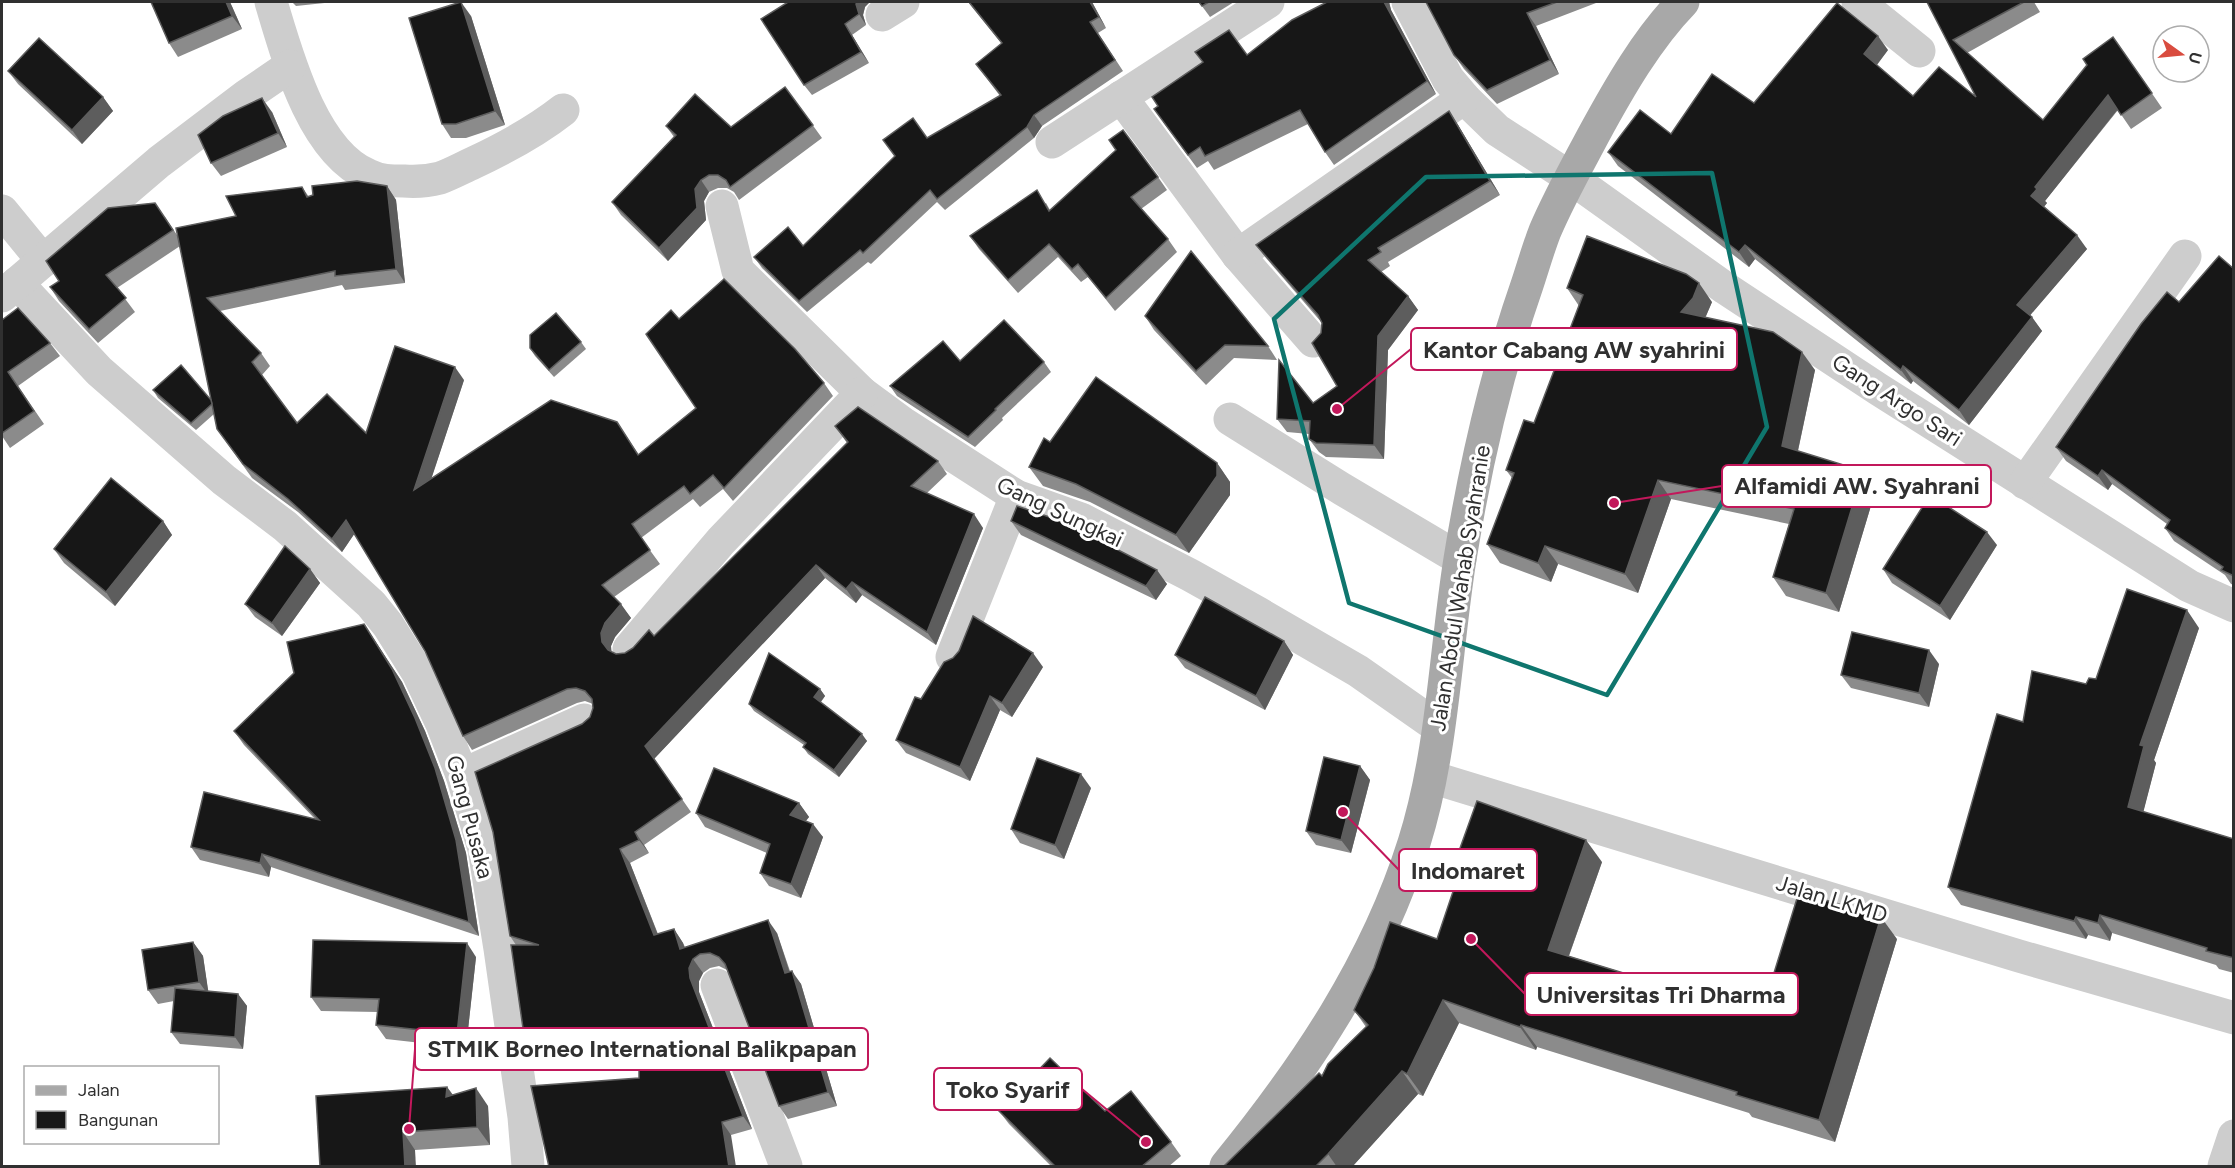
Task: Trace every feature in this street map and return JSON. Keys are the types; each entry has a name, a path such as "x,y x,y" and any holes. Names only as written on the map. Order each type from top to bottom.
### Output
{"main road":[{"name":"Jalan Abdul Wahab Syahranie","path":"1226,1167 1270,1113 1347,995 1374,947 1393,902 1415,841 1431,777 1460,559 1480,452 1515,318 1545,232 1570,178 1628,74 1682,2"}],"street":[{"path":"271,2 290,66 327,138 354,167 380,180 425,181 440,178 501,150 540,128 563,110"},
{"path":"1052,142 1268,2"},
{"name":"Gang Argo Sari","path":"1408,2 1448,79 1497,130 1570,178 1725,288 2025,483 2189,586 2234,606"},
{"path":"1858,2 1918,51"},
{"path":"9,290 159,162 246,96 290,66"},
{"path":"1121,97 1238,255 1313,341"},
{"path":"1238,255 1464,98"},
{"name":"Gang Sungkai","path":"722,206 738,272 862,393 904,424 1016,496 1081,519 1190,574 1359,671 1438,727"},
{"path":"2,211 43,261"},
{"path":"2025,483 2185,256"},
{"name":"Gang Pusaka","path":"9,290 224,480 285,526 355,589 388,625 418,673 442,724 462,775 484,849 524,1118 528,1167"},
{"path":"629,649 721,541 862,393"},
{"path":"1230,419 1460,559"},
{"path":"952,657 1016,496"},
{"path":"462,775 584,720"},
{"name":"Jalan LKMD","path":"1431,777 1985,946 2234,1018"},
{"path":"717,985 786,1167"},
{"path":"2224,1167 2234,1136"}],"highlighted area":[{"path":"1712,173 1767,427 1607,695 1349,603 1274,319 1426,177"}],"building":[{"path":"151,2 226,2 232,16 169,43"},
{"path":"461,2 495,111 456,124 442,124 409,18"},
{"path":"788,2 857,2 859,14 845,24 861,52 804,85 761,19"},
{"path":"969,2 1090,2 1099,17 1090,22 1115,60 1034,115 1027,127 937,199 930,190 863,253 860,250 799,301 754,257 788,227 803,246 895,156 883,140 913,118 927,138 1001,95 976,64 1002,43"},
{"path":"1327,2 1384,2 1427,81 1325,152 1300,110 1205,156 1200,147 1188,155 1154,109 1158,106 1152,97 1203,62 1195,52 1229,30 1247,55 1292,20"},
{"path":"1426,2 1557,2 1527,13 1550,60 1487,90 1454,55"},
{"path":"1927,2 2024,2 1953,40 2043,120 2087,65 2083,59 2113,37 2152,93 2121,115 2108,95 2035,187 2037,189 2031,196 2077,235 2017,305 2032,317 1959,410 1903,366 1901,370 1745,245 1739,252 1608,152 1640,110 1671,134 1712,74 1754,103 1837,3 1878,36 1864,54 1913,96 1939,67 1976,97"},
{"path":"39,38 103,97 72,130 8,71"},
{"path":"785,87 813,125 730,187 726,180 718,175 709,175 701,180 695,189 697,208 659,248 612,202 676,135 666,126 695,94 731,127"},
{"path":"262,98 278,133 211,163 198,135 223,116"},
{"path":"1449,111 1490,181 1378,248 1381,252 1368,260 1408,296 1378,336 1374,445 1316,443 1309,439 1310,421 1277,419 1279,360 1313,403 1337,386 1312,343 1321,333 1322,323 1318,315 1256,245"},
{"path":"1123,130 1158,177 1131,197 1168,239 1106,298 1078,264 1072,269 1049,244 1008,280 970,236 1037,190 1049,211 1116,150 1109,140"},
{"path":"357,181 387,186 396,269 335,276 335,271 207,298 261,353 252,362 297,423 327,394 366,433 395,346 455,367 414,490 551,400 617,422 638,455 696,408 646,334 671,310 679,319 724,279 795,349 824,383 724,488 713,475 690,494 684,486 632,524 650,550 602,585 621,604 605,623 601,633 602,642 608,650 616,654 625,653 633,648 649,630 654,636 848,442 835,426 858,407 938,461 911,486 974,514 927,632 852,582 846,589 816,565 645,746 682,799 635,832 639,840 620,849 654,935 674,929 680,949 768,920 785,973 792,971 828,1092 779,1106 725,964 719,957 710,953 700,954 693,959 689,968 690,978 743,1116 722,1122 729,1167 549,1167 531,1086 639,1078 639,1055 525,1042 511,945 539,945 510,936 493,832 475,772 582,724 590,717 593,708 592,699 585,691 576,688 567,689 463,736 425,651 346,520 332,539 288,499 243,464 217,429 176,228 236,216 226,196 302,187 307,197 313,195 312,186"},
{"path":"155,203 173,230 106,275 126,298 89,329 50,287 59,281 46,261 108,208"},
{"path":"1587,236 1686,274 1699,283 1693,298 1681,312 1773,332 1802,352 1782,446 1863,471 1826,593 1773,577 1794,509 1658,480 1625,574 1545,546 1538,563 1487,544 1514,473 1506,470 1524,420 1534,423 1583,295 1567,288"},
{"path":"1191,251 1268,346 1225,345 1196,371 1145,316"},
{"path":"2219,256 2234,269 2234,576 2221,570 2223,567 2165,528 2170,520 2102,470 2098,476 2056,447 2141,324 2167,292 2179,302"},
{"path":"18,308 50,343 8,372 34,411 2,433 2,320"},
{"path":"556,313 581,342 549,370 530,348 530,335"},
{"path":"1004,320 1044,362 968,437 890,386 943,341 960,361"},
{"path":"181,365 212,404 191,423 153,390"},
{"path":"1096,377 1217,463 1217,476 1176,535 1076,484 1029,467 1044,438 1050,442"},
{"path":"111,478 163,521 106,592 54,549"},
{"path":"1930,495 1987,532 1940,606 1883,569"},
{"path":"1017,506 1064,522 1157,570 1146,586 1011,521"},
{"path":"285,546 310,569 272,623 245,604"},
{"path":"2127,589 2187,610 2140,745 2144,746 2128,807 2234,839 2234,958 2206,951 2207,948 2100,915 2098,923 2076,917 2074,921 1948,887 1997,714 2023,722 2032,671 2086,684 2089,678 2096,679"},
{"path":"1205,597 1284,641 1256,696 1175,655"},
{"path":"973,616 1033,653 1002,703 990,696 960,767 896,740 915,697 921,699 944,662 953,658 959,651"},
{"path":"364,624 392,669 435,768 456,840 469,922 262,854 260,863 191,847 204,792 319,820 234,731 294,673 287,642"},
{"path":"1852,632 1929,650 1919,693 1841,675"},
{"path":"769,653 820,689 814,697 862,734 834,770 803,747 806,743 749,704"},
{"path":"1324,757 1360,766 1341,840 1306,831"},
{"path":"1037,758 1081,774 1055,845 1011,829"},
{"path":"714,768 799,803 790,815 813,824 791,884 760,873 770,844 696,813"},
{"path":"1477,801 1586,840 1548,950 1761,1015 1799,892 1881,917 1819,1120 1736,1095 1737,1092 1521,1025 1520,1027 1443,1000 1407,1074 1402,1071 1315,1167 1223,1167 1319,1073 1322,1076 1328,1064 1368,1025 1354,1010 1374,968 1390,922 1437,939 1462,865 1455,862"},
{"path":"313,940 467,943 457,1034 376,1025 379,999 311,997"},
{"path":"193,942 199,982 148,990 142,950"},
{"path":"175,988 238,994 235,1037 171,1032"},
{"path":"1050,1058 1105,1111 1131,1091 1171,1142 1141,1167 1056,1167 999,1111"},
{"path":"447,1087 446,1097 476,1088 477,1127 403,1132 405,1167 320,1167 316,1096"}],"place":[{"name":"Kantor Cabang AW syahrini","path":"1337,409"},
{"name":"Alfamidi AW. Syahrani","path":"1614,503"},
{"name":"Indomaret","path":"1343,812"},
{"name":"Universitas Tri Dharma","path":"1471,939"},
{"name":"STMIK Borneo International Balikpapan","path":"409,1129"},
{"name":"Toko Syarif","path":"1146,1142"}]}
